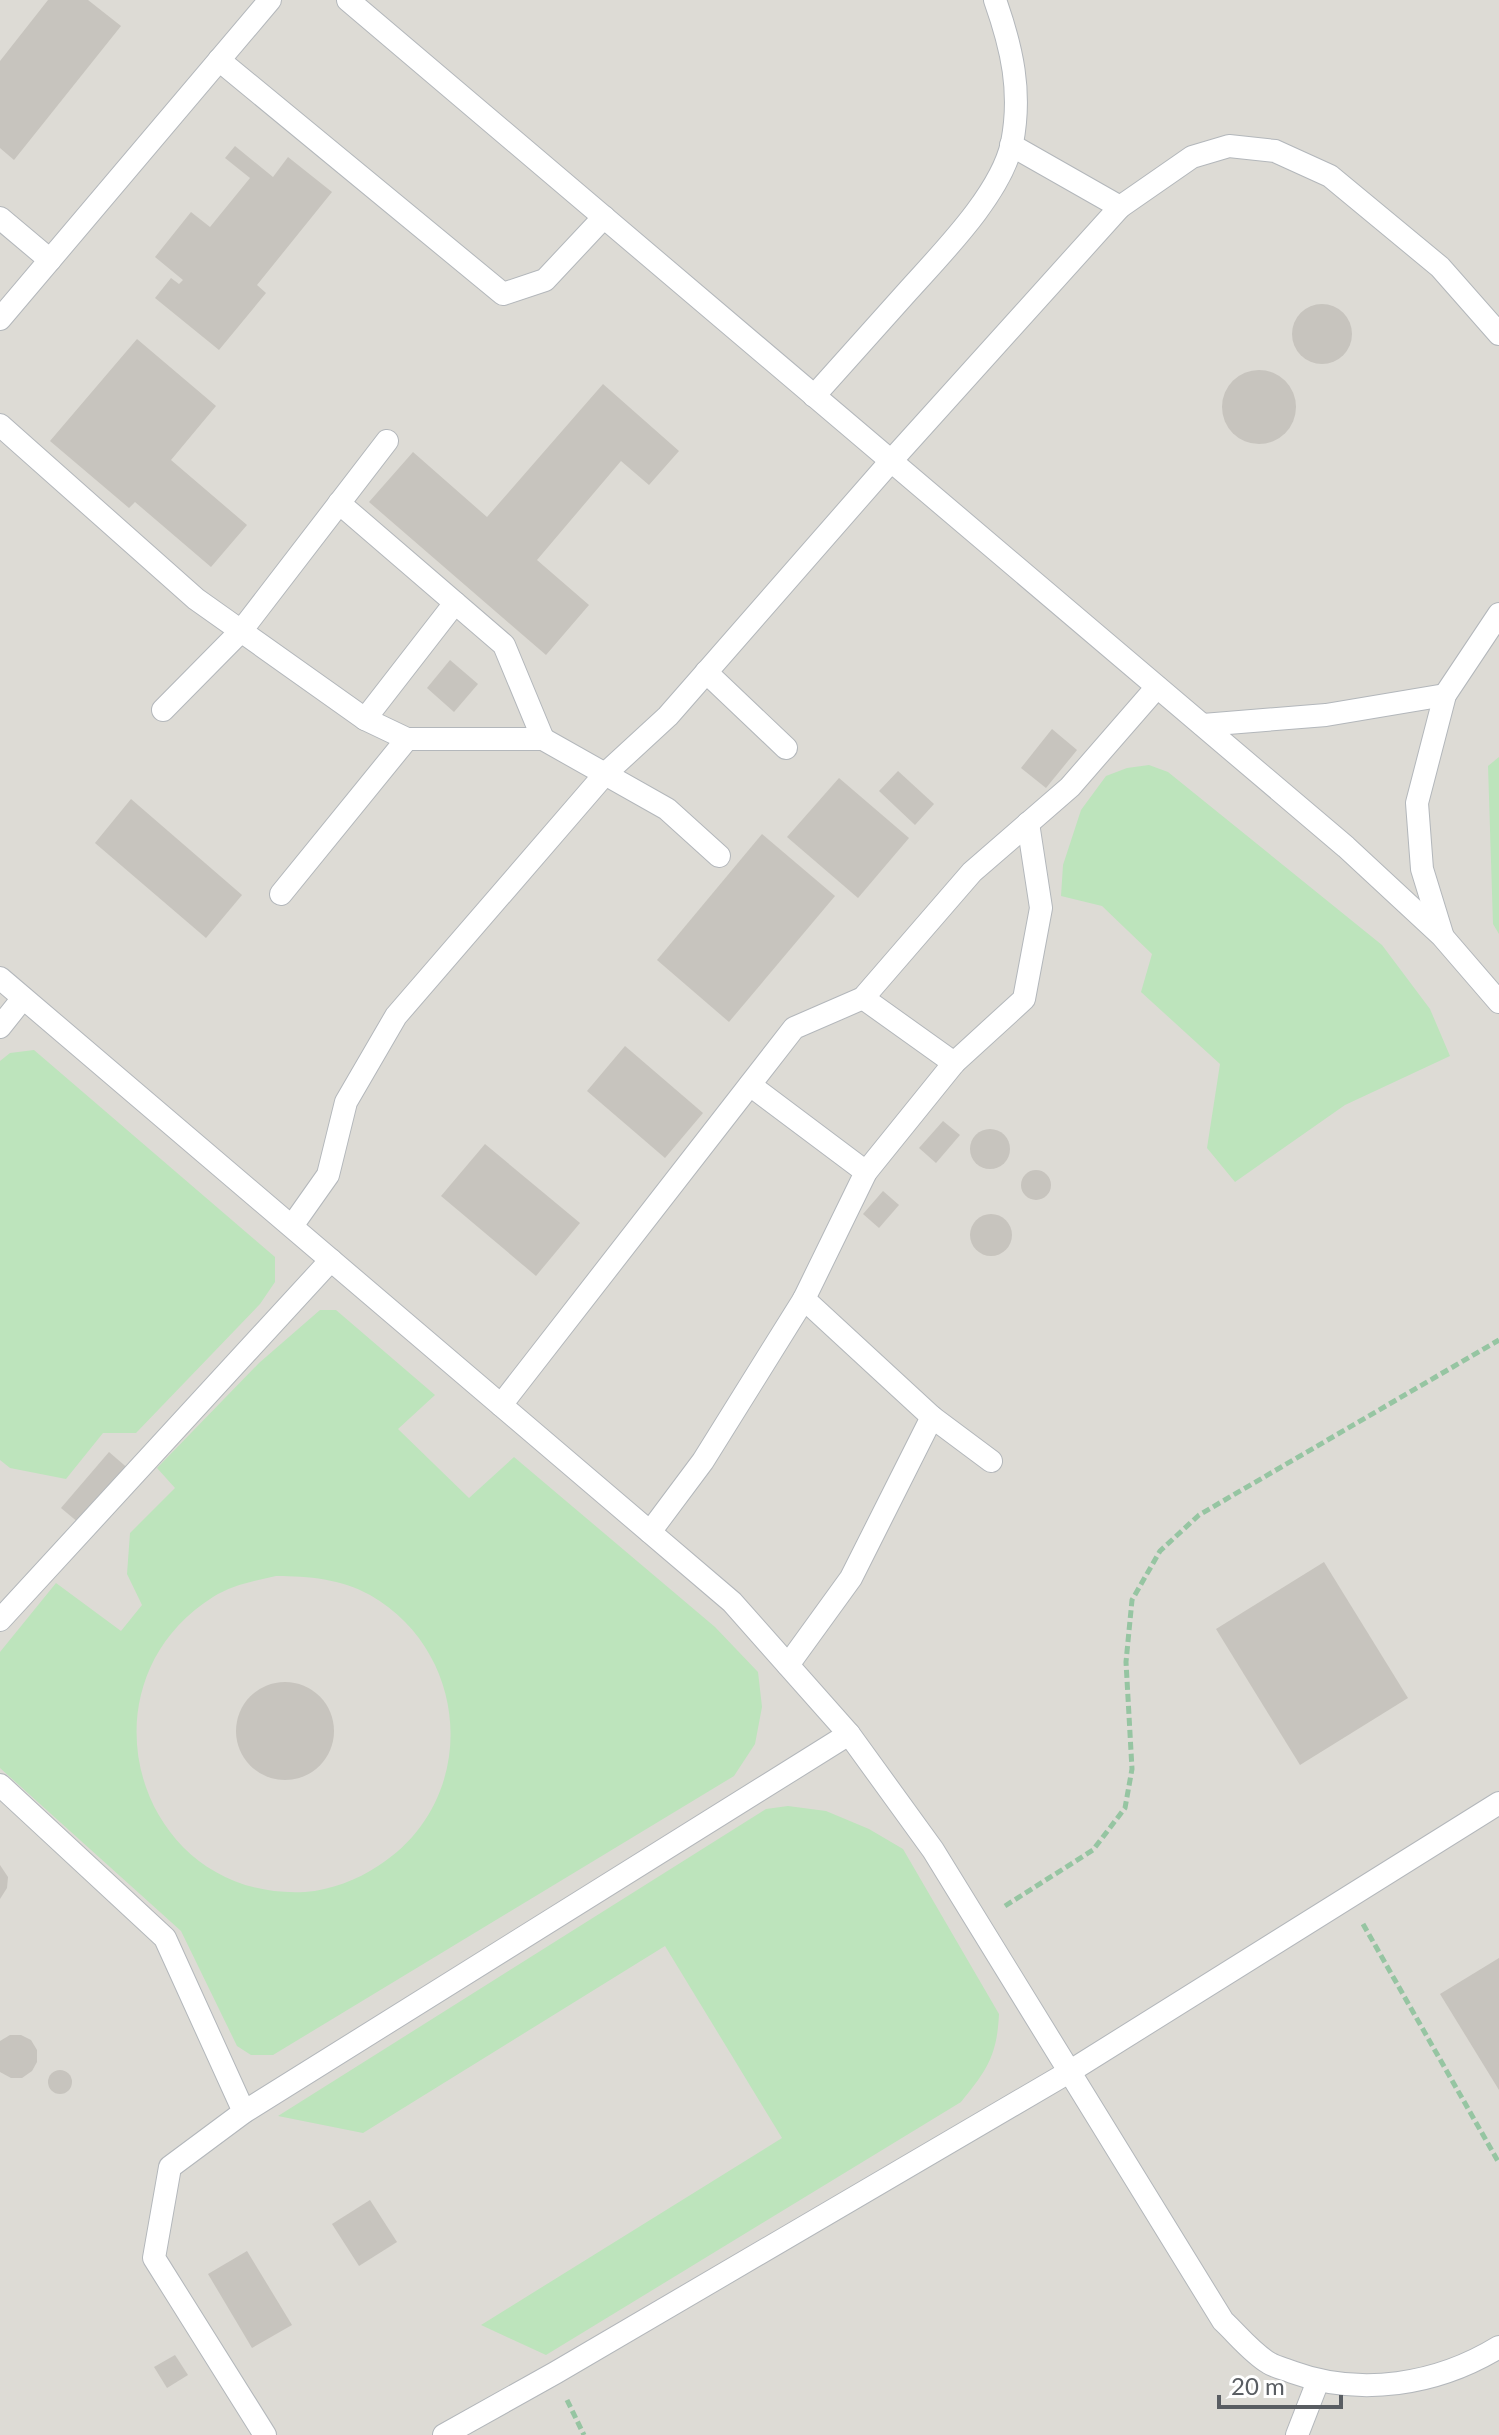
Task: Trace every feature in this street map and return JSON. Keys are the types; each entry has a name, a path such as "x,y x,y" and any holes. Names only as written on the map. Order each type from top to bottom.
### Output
{"lane":[{"path":"0,319 270,0"},
{"path":"348,0 1346,847 1442,936 1499,1002"},
{"path":"814,396 960,233 1001,173 1011,145 1017,105 1011,46 995,0"},
{"path":"219,60 503,294 545,280 604,217"},
{"path":"1011,145 1120,207"},
{"path":"292,1226 328,1175 346,1102 396,1016 605,774 668,716 891,461 1120,207 1192,157 1229,146 1275,151 1330,176 1440,267 1499,334"},
{"path":"0,218 50,260"},
{"path":"0,425 196,599 365,719 407,739 543,739 667,809 719,856"},
{"path":"163,710 241,631 387,441"},
{"path":"339,503 504,645 543,739"},
{"path":"365,719 455,603"},
{"path":"1442,936 1422,869 1417,803 1445,695 1499,614"},
{"path":"706,672 786,748"},
{"path":"501,1405 794,1028 863,998 972,872 1070,787 1157,687"},
{"path":"1203,725 1326,715 1445,695"},
{"path":"281,894 407,739"},
{"path":"650,1532 703,1461 804,1299 866,1172 954,1063 1024,999 1041,908 1028,823"},
{"path":"0,978 732,1602 849,1734 933,1850 1223,2321 1269,2363 1318,2381 1372,2386 1422,2379 1484,2356 1499,2347"},
{"path":"0,1027 23,998"},
{"path":"863,998 954,1063"},
{"path":"750,1085 866,1172"},
{"path":"0,1620 331,1260"},
{"path":"804,1299 932,1417 991,1461"},
{"path":"788,1665 851,1578 932,1417"},
{"path":"265,2435 154,2258 170,2167 244,2112 849,1734"},
{"path":"0,1785 165,1938 244,2112"},
{"path":"444,2435 1069,2072 1499,1803"},
{"path":"1297,2435 1318,2381"}],"path":[{"path":"978,1924 1093,1850 1125,1808 1132,1769 1126,1662 1132,1600 1160,1551 1199,1515 1499,1340"},
{"path":"1348,1898 1499,2163"}],"shaded area":[{"path":"0,0 1499,0 1499,2435 0,2435"}],"green space":[{"path":"1499,757 1499,934 1493,924 1488,766"},
{"path":"1149,765 1168,772 1382,945 1430,1009 1450,1056 1345,1105 1235,1182 1207,1148 1220,1064 1141,992 1152,954 1102,906 1061,896 1063,865 1081,810 1106,776 1127,768"},
{"path":"34,1050 275,1257 275,1282 260,1304 136,1433 103,1433 66,1479 10,1468 0,1460 0,1061 10,1053"},
{"path":"320,1310 336,1310 435,1395 398,1429 469,1498 514,1457 715,1627 758,1672 762,1707 755,1744 734,1776 273,2055 251,2055 237,2046 181,1931 0,1768 0,1652 56,1583 121,1631 142,1605 127,1574 130,1533 175,1488 157,1468 259,1363","holes":["276,1576 313,1578 348,1585 370,1595 404,1621 429,1653 444,1690 450,1729 447,1768 434,1805 411,1838 361,1876 315,1891 247,1886 200,1862 166,1826 144,1781 137,1731 145,1681 170,1635 220,1593"]},
{"path":"788,1806 826,1811 869,1829 903,1849 999,2014 996,2041 984,2071 961,2102 546,2355 481,2325 782,2138 665,1946 363,2133 278,2116 766,1809"}],"building":[{"path":"48,0 88,0 121,26 14,160 0,148 0,61"},
{"path":"235,146 273,177 288,157 332,192 257,285 266,293 219,350 155,298 171,278 179,284 183,280 155,257 191,212 210,227 250,178 225,158"},
{"path":"1322,304 1333,306 1343,313 1350,323 1350,345 1343,355 1333,362 1322,364 1311,362 1301,355 1294,345 1292,334 1294,323 1301,313 1311,306"},
{"path":"137,339 216,406 171,460 247,525 211,567 135,502 129,508 50,441"},
{"path":"1259,370 1273,373 1285,381 1293,393 1296,407 1293,421 1285,433 1273,441 1259,444 1245,441 1233,433 1225,421 1222,407 1225,393 1233,381 1245,373"},
{"path":"603,384 679,451 649,485 621,461 537,560 589,605 546,655 369,502 413,452 487,517"},
{"path":"450,660 478,684 454,712 427,688"},
{"path":"1052,729 1077,750 1046,788 1021,768"},
{"path":"898,771 934,804 915,825 879,791"},
{"path":"839,778 909,838 858,898 787,837"},
{"path":"131,799 242,895 206,938 95,843"},
{"path":"762,834 835,896 729,1022 657,960"},
{"path":"625,1046 703,1113 665,1158 587,1091"},
{"path":"943,1121 960,1135 936,1163 919,1148"},
{"path":"990,1129 1004,1135 1010,1149 1004,1163 990,1169 976,1163 970,1149 976,1135"},
{"path":"485,1144 580,1223 536,1276 441,1196"},
{"path":"1036,1170 1047,1174 1051,1185 1047,1196 1036,1200 1025,1196 1021,1185 1025,1174"},
{"path":"883,1191 899,1205 879,1228 863,1214"},
{"path":"991,1214 1006,1220 1012,1235 1006,1250 991,1256 976,1250 970,1235 976,1220"},
{"path":"109,1452 138,1477 91,1533 61,1508"},
{"path":"1324,1562 1408,1698 1300,1765 1216,1629"},
{"path":"285,1682 304,1686 320,1696 330,1712 334,1731 330,1750 320,1766 304,1776 285,1780 266,1776 250,1766 240,1750 236,1731 240,1712 250,1696 266,1686"},
{"path":"0,1865 8,1877 7,1888 0,1899"},
{"path":"1499,1958 1499,2090 1440,1994"},
{"path":"10,2035 21,2035 31,2040 37,2050 37,2062 32,2071 22,2078 11,2078 0,2072 0,2041"},
{"path":"60,2070 69,2073 72,2082 69,2091 60,2094 51,2091 48,2082 51,2073"},
{"path":"370,2200 397,2242 359,2266 332,2224"},
{"path":"247,2251 292,2325 252,2348 208,2274"},
{"path":"175,2355 188,2375 167,2388 154,2367"}]}
